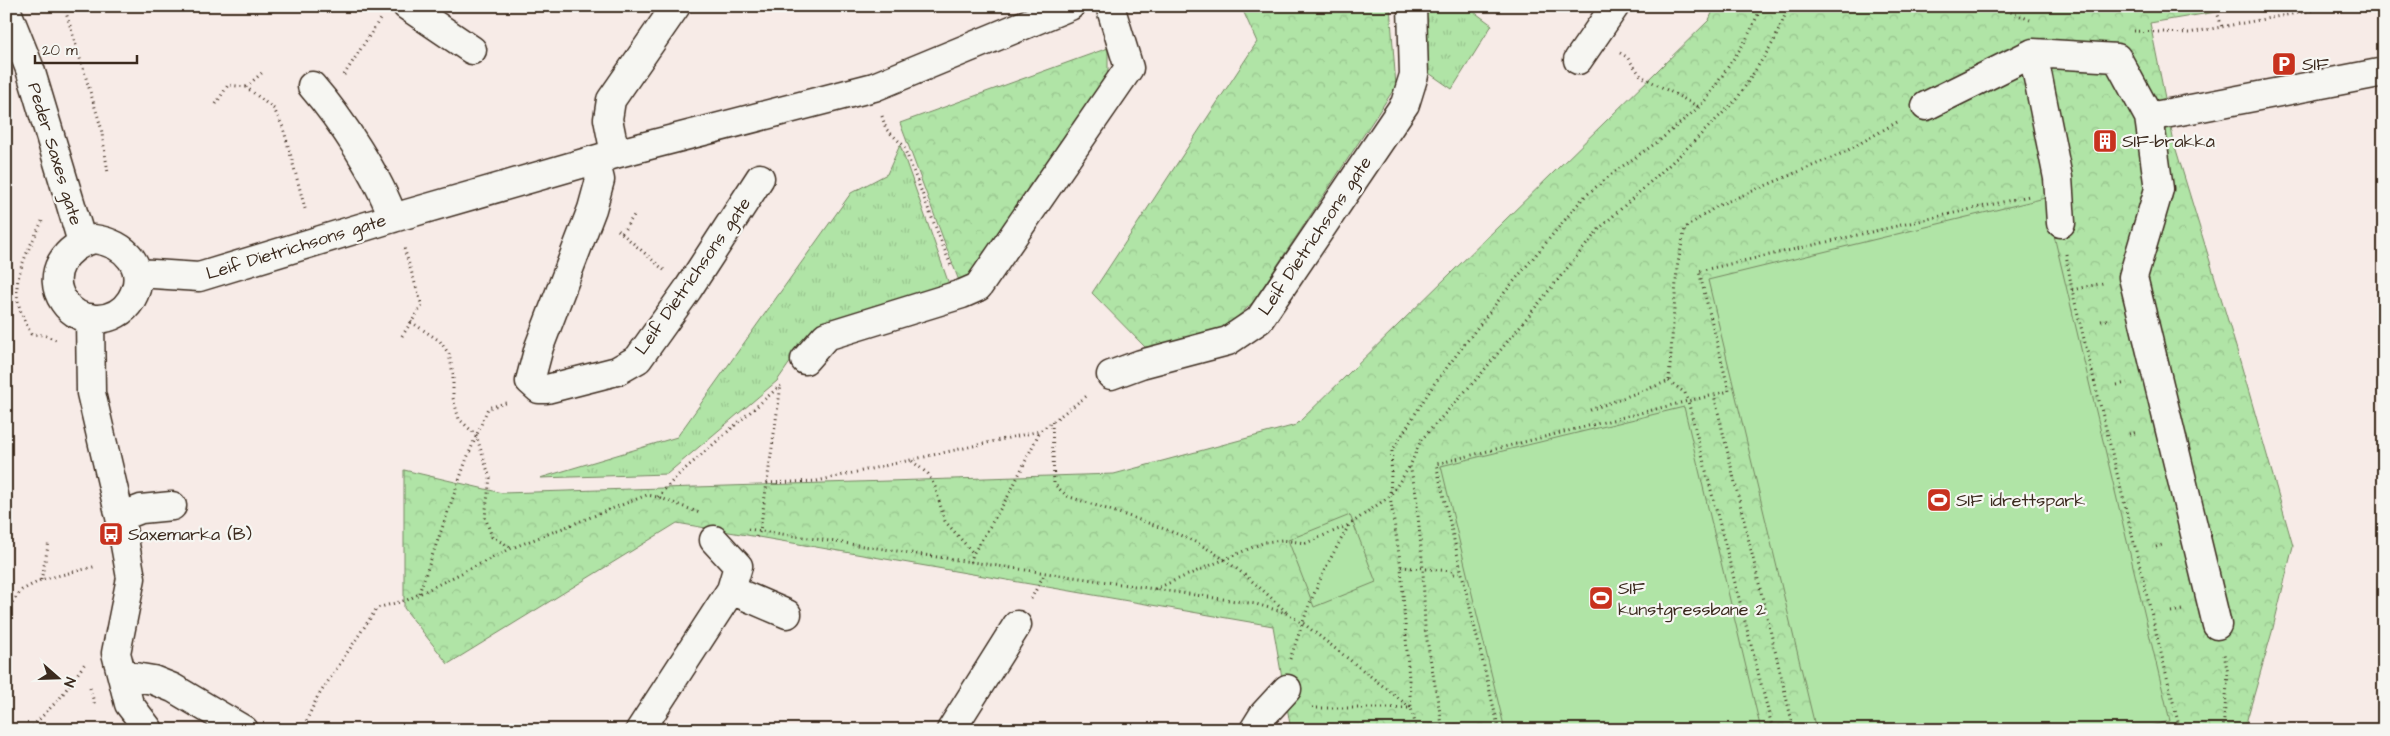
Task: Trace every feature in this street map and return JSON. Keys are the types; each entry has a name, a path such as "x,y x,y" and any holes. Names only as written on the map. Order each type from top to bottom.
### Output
{"street":[{"path":"605,157 611,100 676,6"},
{"name":"Leif Dietrichsons gate","path":"138,273 199,276 605,157 874,87 1070,6"},
{"path":"805,360 826,336 962,294 978,287 1129,68 1110,6"},
{"name":"Leif Dietrichsons gate","path":"1111,375 1228,341 1259,320 1404,104 1414,75 1412,6"},
{"path":"1578,60 1615,6"},
{"name":"Peder Saxes gate","path":"6,9 30,69 82,242"},
{"path":"395,10 472,50"},
{"path":"2033,53 2059,189 2061,223"},
{"path":"1926,106 2033,53 2117,58 2148,117 2159,189 2133,276 2217,624"},
{"path":"2148,117 2384,72"},
{"path":"319,95 385,195 393,218"},
{"name":"Leif Dietrichsons gate","path":"605,157 592,209 539,347 530,381 533,386 539,389 547,389 617,371 638,359 688,289 760,178"},
{"path":"94,239 108,241 117,245 128,254 138,273 131,301 116,315 103,320 77,314 64,303 58,290 57,275 61,262 70,250 82,242 94,239"},
{"path":"90,318 90,393 120,517 131,578 116,653 129,704 148,730"},
{"path":"120,517 141,509 172,506"},
{"path":"714,540 735,578 787,614"},
{"path":"640,730 735,578"},
{"path":"951,730 1017,626"},
{"path":"123,675 153,680 172,688 244,730"},
{"path":"1254,730 1264,714 1287,688"}],"path":[{"path":"64,6 101,127 108,173"},
{"path":"1418,730 1411,708 1401,567 1390,496 1392,450 1434,384 1505,292 1583,198 1614,172 1660,141 1699,107 1746,40 1762,6"},
{"path":"1154,590 1272,540 1306,543 1349,526 1390,496 1410,466 1421,440 1481,374 1600,228 1681,154 1736,99 1774,41 1789,6"},
{"path":"1997,6 2036,22"},
{"path":"2215,6 2222,27"},
{"path":"2128,30 2189,33 2335,6"},
{"path":"319,95 395,10"},
{"path":"1594,37 1626,57 1642,76 1699,107"},
{"path":"246,87 264,71"},
{"path":"216,104 228,85 246,87 274,109 283,127 308,220"},
{"path":"874,87 886,129 903,145 962,294"},
{"path":"1669,381 1677,268 1685,228 1717,206 1843,153 1926,106"},
{"path":"1499,730 1436,464 1729,392 1699,271 2059,189"},
{"path":"592,209 688,289"},
{"path":"41,213 42,222 30,244 20,274 17,299 31,334 44,335 56,341"},
{"path":"622,233 635,214"},
{"path":"393,218 422,306 402,336"},
{"path":"2061,223 2072,290 2179,726 2164,730"},
{"path":"411,322 440,341 449,354 453,374 453,398 459,419 476,435 490,478 485,517 492,537 512,548"},
{"path":"767,483 817,481 1040,431 1078,404 1111,375"},
{"path":"1669,381 1685,393 1688,401 1773,730"},
{"path":"1590,410 1669,381"},
{"path":"658,496 676,477 782,385 760,530 735,578"},
{"path":"1714,395 1794,730"},
{"path":"419,593 476,435 488,408"},
{"path":"1052,422 1054,484 1068,496 1193,541 1222,560 1271,598 1286,613 1304,624 1411,708"},
{"path":"971,562 973,554 1010,493 1040,431"},
{"path":"912,460 928,474 935,487 945,521 973,554"},
{"path":"1410,466 1416,494 1423,569 1425,629 1443,730"},
{"path":"302,730 317,698 377,608 407,600 512,548 648,495 658,496 702,514"},
{"path":"1349,526 1327,565 1309,605 1304,624 1286,670 1287,688 1292,698 1308,708 1411,708"},
{"path":"743,528 1256,604 1286,613"},
{"path":"41,580 49,542"},
{"path":"6,610 22,590 41,580 105,564"},
{"path":"1401,567 1453,571 1454,574 1461,572"},
{"path":"2217,624 2228,674 2223,730"},
{"path":"29,730 60,698 90,655"}],"green space":[{"path":"1241,6 1390,6 1396,86 1253,302 1220,334 1145,347 1092,293 1257,42"},
{"path":"1423,6 1466,6 1492,25 1452,89 1426,71"},
{"path":"1715,6 2251,6 2150,23 2174,143 2236,347 2293,546 2272,632 2244,730 1291,730 1273,626 677,523 448,664 404,608 404,470 502,493 1114,474 1296,425 1709,20"},
{"path":"1108,48 1108,78 962,289 900,123"},
{"path":"900,145 950,287 816,325 777,381 667,474 540,478 677,437 851,193 887,174"},
{"name":"SIF idrettspark","path":"2045,198 2170,721 2136,730 1816,730 1708,280"},
{"name":"SIF kunstgressbane 2","path":"1684,407 1761,730 1505,730 1441,466"},
{"path":"1350,515 1376,582 1314,607 1288,540"}],"place":[{"name":"SIF","path":"2284,64"},
{"name":"SIF-brakkå","path":"2105,141"},
{"name":"SIF idrettspark","path":"1939,500"},
{"name":"Saxemarka (B)","path":"111,534"},
{"name":"SIF kunstgressbane 2","path":"1601,598"}]}
